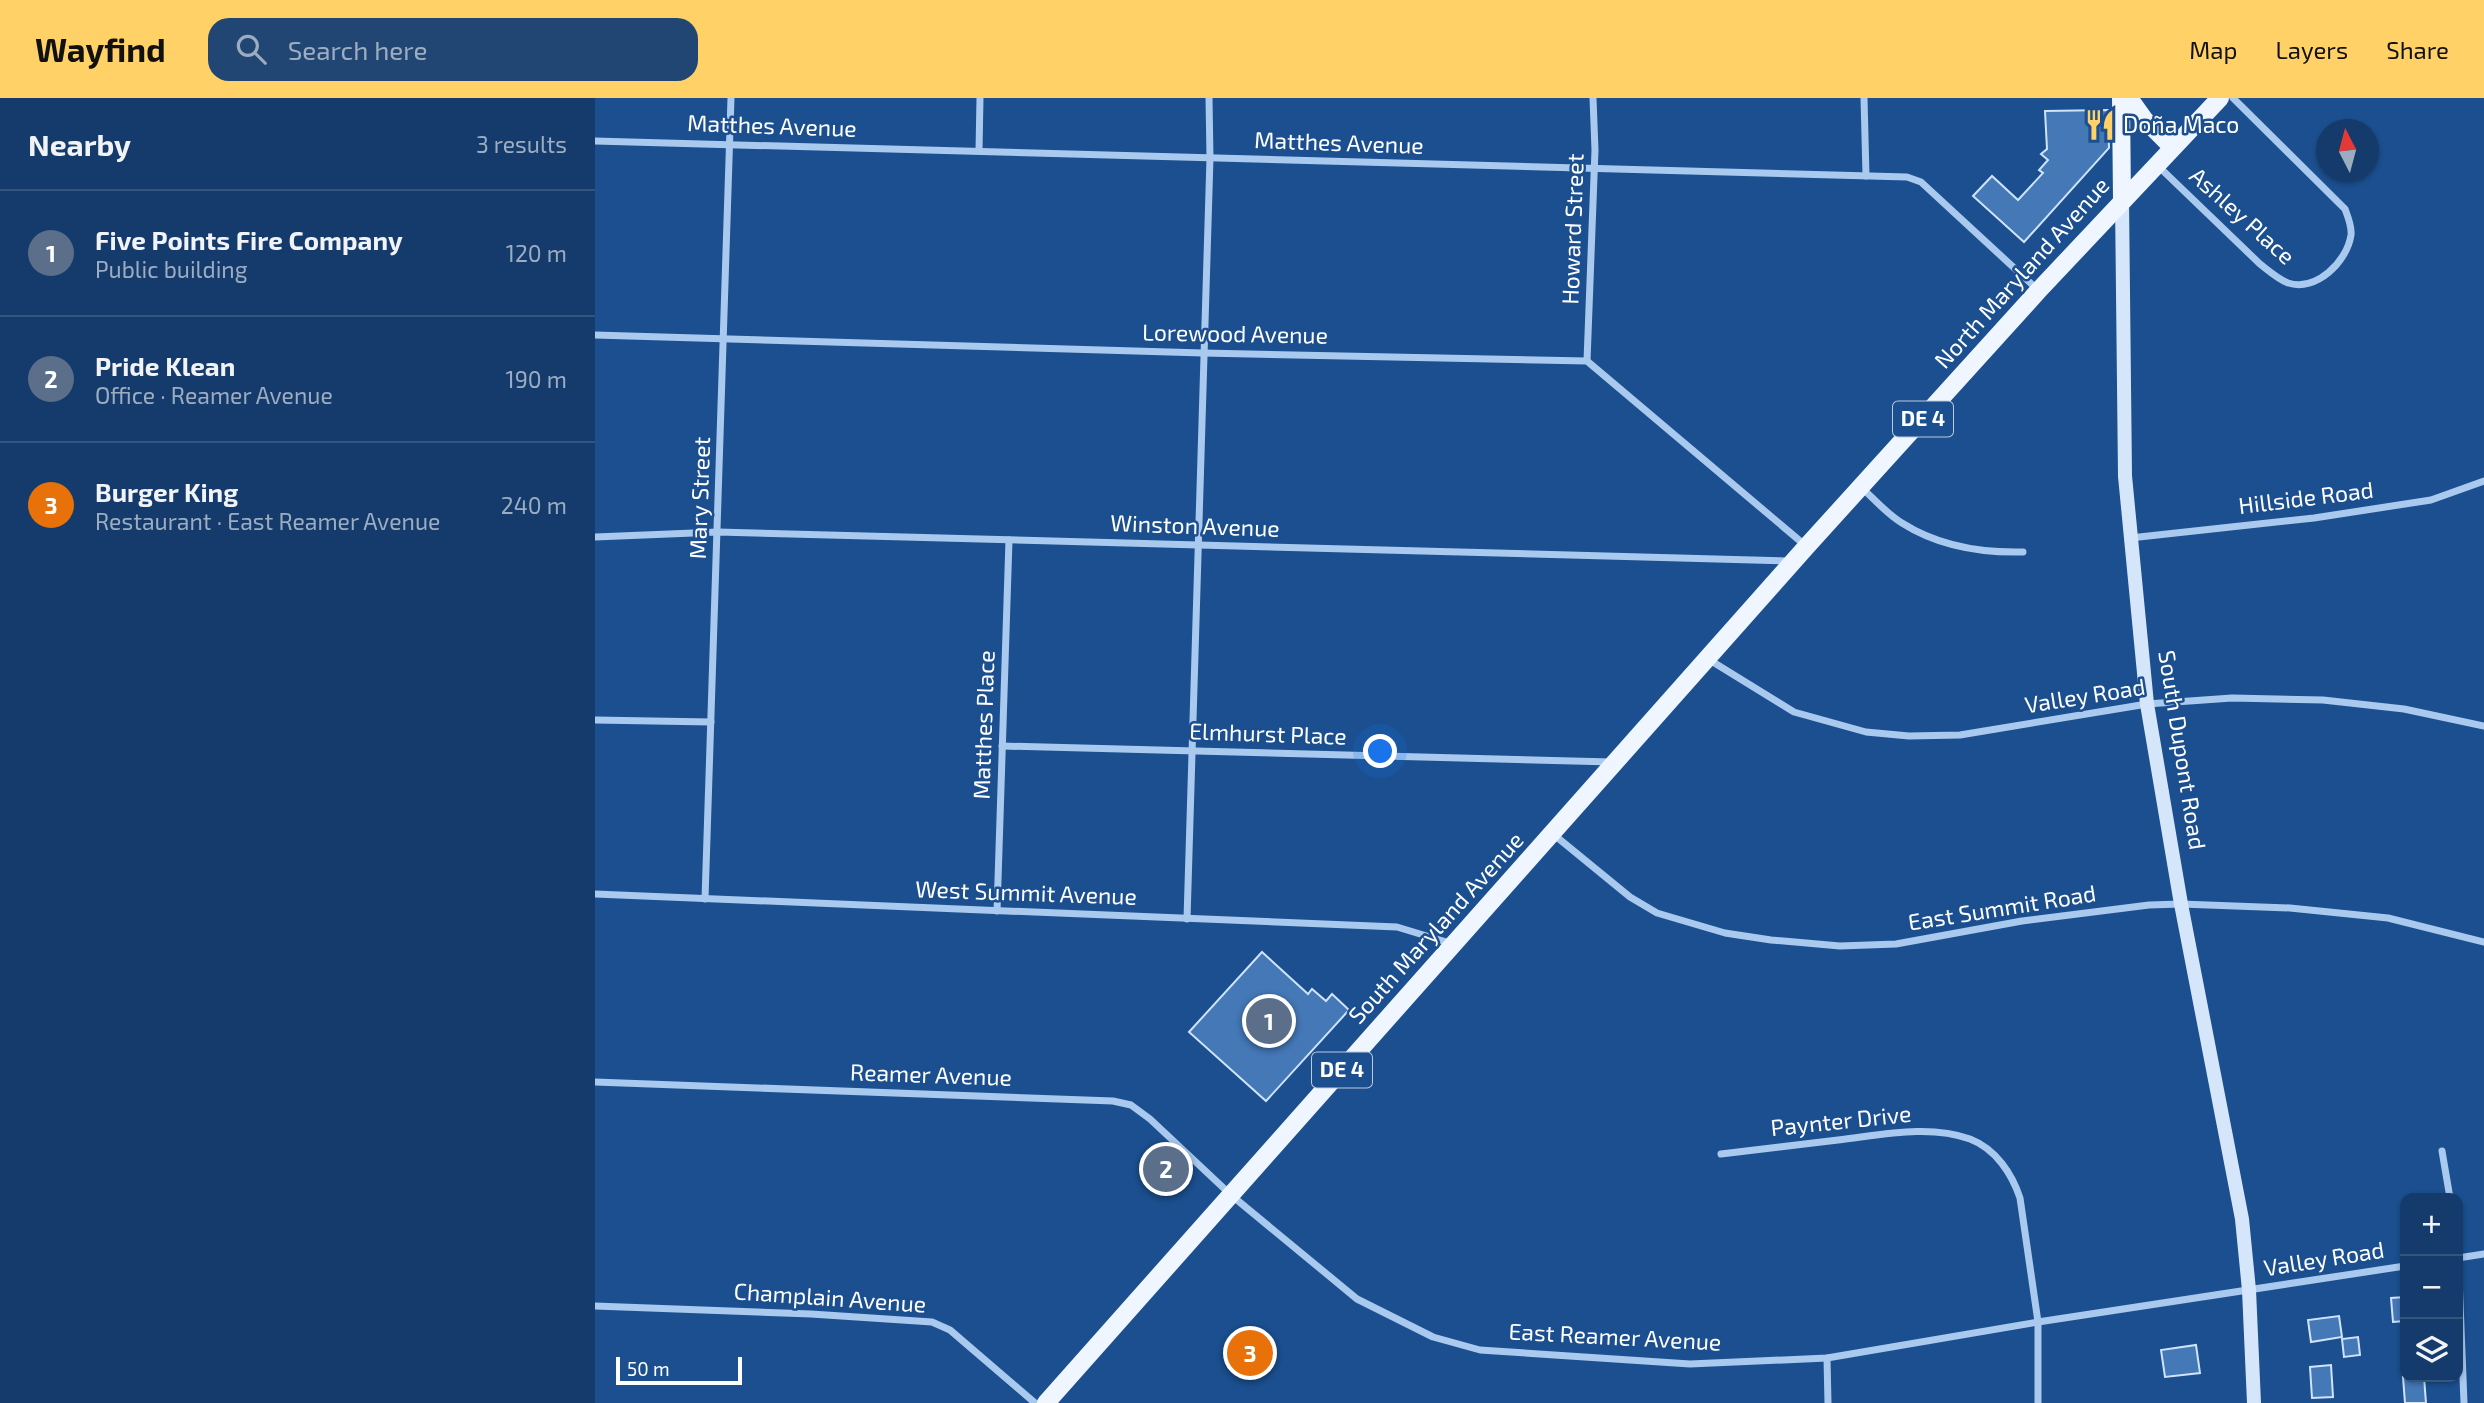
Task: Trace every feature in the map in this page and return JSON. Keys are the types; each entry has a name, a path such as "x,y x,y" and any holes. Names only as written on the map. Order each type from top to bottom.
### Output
{"main road":[{"name":"South Dupont Road","path":"2121,98 2122,200"},
{"path":"2129,98 2144,119 2172,146"},
{"name":"North Maryland Avenue","path":"1806,547 2039,290 2220,98"},
{"name":"South Maryland Avenue","path":"1046,1403 1806,547"}],"street":[{"name":"Mary Street","path":"705,899 731,98"},
{"path":"979,151 980,98"},
{"path":"1187,919 1210,158 1209,98"},
{"name":"Howard Street","path":"1587,361 1594,98"},
{"path":"1864,98 1866,176"},
{"name":"Ashley Place","path":"2156,164 2278,278 2299,284 2325,275 2343,255 2351,234 2345,209 2234,98"},
{"name":"Matthes Avenue","path":"595,141 1907,177 1921,182 2039,290"},
{"name":"South Dupont Road","path":"2122,200 2125,476 2147,704 2181,904 2242,1219 2249,1290 2254,1403"},
{"name":"Lorewood Avenue","path":"595,335 1587,361"},
{"path":"1587,361 1806,547"},
{"name":"Hillside Road","path":"2130,538 2314,518 2431,500 2484,481"},
{"path":"1861,487 1900,522 1928,537 1967,549 2023,552"},
{"name":"Winston Avenue","path":"595,537 718,532 1793,561"},
{"name":"Matthes Place","path":"997,911 1009,540"},
{"name":"Valley Road","path":"1707,659 1794,712 1866,732 1909,736 1960,735 2147,704 2232,698 2323,700 2404,709 2484,726"},
{"path":"595,720 711,722"},
{"name":"Elmhurst Place","path":"1002,746 1616,762"},
{"name":"East Summit Road","path":"1553,834 1630,897 1657,913 1725,933 1771,940 1840,946 1896,944 2022,921 2149,905 2181,904 2290,908 2388,918 2484,942"},
{"name":"West Summit Avenue","path":"595,894 1397,927 1454,944"},
{"name":"Reamer Avenue","path":"595,1082 1119,1102 1131,1105 1150,1119 1231,1195"},
{"name":"Paynter Drive","path":"1721,1154 1905,1132 1937,1132 1972,1140 2001,1162 2014,1179 2020,1198 2038,1322 2038,1403"},
{"path":"2442,1151 2449,1193"},
{"name":"East Reamer Avenue","path":"1231,1195 1357,1299 1433,1337 1480,1350 1690,1364 1827,1357 2249,1290"},
{"path":"2463,1257 2484,1254"},
{"name":"Valley Road","path":"2249,1290 2400,1267"},
{"name":"Champlain Avenue","path":"595,1306 838,1315 932,1322 950,1330 1035,1403"},
{"path":"2461,1319 2464,1403"},
{"path":"1827,1357 1828,1403"}],"building":[{"path":"2108,110 2109,148 2024,242 1973,196 1992,176 2018,200 2043,173 2039,170 2048,160 2041,154 2047,149 2045,111"},
{"path":"1262,952 1308,994 1312,989 1326,1001 1332,994 1349,1010 1266,1101 1189,1032"},
{"path":"2400,1297 2400,1321 2393,1322 2391,1298"},
{"path":"2339,1316 2342,1337 2311,1342 2308,1320"},
{"path":"2358,1337 2360,1355 2344,1357 2342,1339"},
{"path":"2196,1345 2200,1373 2165,1377 2161,1350"},
{"path":"2331,1365 2333,1397 2312,1398 2310,1367"},
{"path":"2403,1382 2424,1382 2426,1403 2405,1403"}],"place":[{"name":"Doña Maco","path":"2100,125"},
{"name":"Five Points Fire Company","path":"1269,1021"},
{"name":"Pride Klean","path":"1166,1169"},
{"name":"Burger King","path":"1250,1353"}]}
